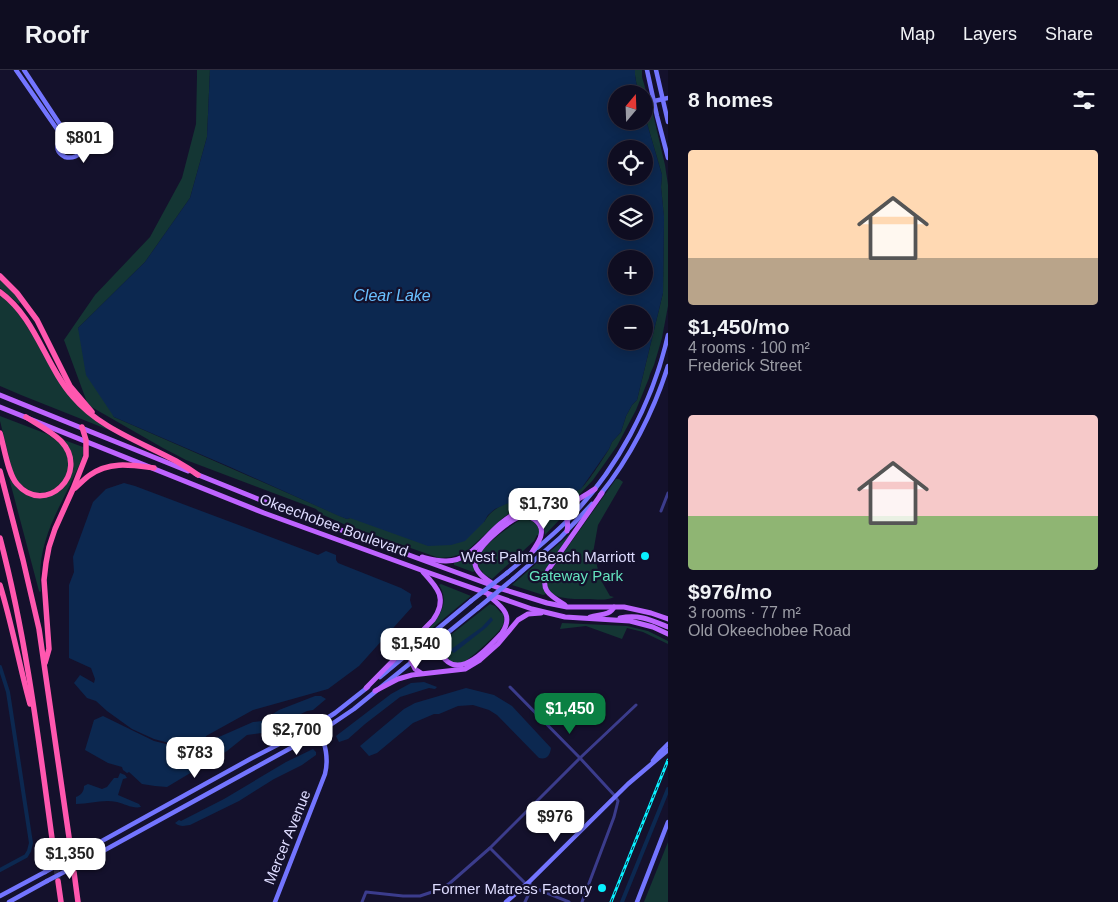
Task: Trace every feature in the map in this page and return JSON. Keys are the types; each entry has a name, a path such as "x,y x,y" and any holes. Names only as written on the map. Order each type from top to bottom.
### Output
{"highway":[{"path":"0,276 28,306 70,386 98,420"},
{"path":"0,292 12,301 24,316 61,381 72,397 85,410 117,431 198,475"},
{"path":"0,433 12,476 20,488 32,494 40,495 59,489 68,477 70,469 68,452 56,436 26,417"},
{"path":"44,665 49,649 44,580 46,562 55,529 86,456 86,440 82,427"},
{"path":"73,489 89,475 112,465 154,468"},
{"path":"0,472 34,608 71,851"},
{"path":"0,538 24,644 55,860"},
{"path":"0,585 9,614 36,727"},
{"path":"74,872 78,902"},
{"path":"58,881 61,902"}],"main road":[{"path":"16,70 59,132 60,136 57,143 59,152 65,158 75,158 80,155 84,148 82,137 74,132 63,130 24,70"},
{"path":"647,70 668,158"},
{"path":"656,70 665,99 668,122"},
{"path":"654,101 665,99"},
{"path":"0,896 318,724 335,713 471,601 508,573 553,535 595,489 638,420 660,367 668,335"},
{"path":"567,607 548,593 544,585 548,570 625,458 644,426 668,369"},
{"name":"Okeechobee Boulevard","path":"0,395 278,507 499,588 547,603 567,607 636,609 668,619"},
{"name":"Okeechobee Boulevard","path":"1,407 264,512 484,593 546,613 566,617 630,621 668,634"},
{"path":"405,554 438,561 458,559 469,554 494,529 514,514 523,511 555,510 595,489"},
{"path":"9,902 320,732 354,709 513,579 560,538 602,493"},
{"path":"555,510 566,515 568,520 567,531"},
{"path":"499,588 481,575 475,564 478,553 486,543 520,516 530,517 538,522 542,530 541,536 532,552"},
{"path":"366,688 437,615 440,603 439,591 421,570"},
{"path":"445,634 441,647 442,654 446,660 455,666 466,664 476,658 490,645 506,628 508,621 507,615 498,603 484,593"},
{"path":"585,618 608,613 614,607"},
{"path":"375,691 398,679 422,673 465,669 489,652 518,620 528,614 546,613"},
{"path":"612,619 636,616 668,627"},
{"path":"416,647 411,661 415,669 422,673"},
{"name":"Mercer Avenue","path":"275,902 325,774 327,754 318,724"},
{"path":"650,764 668,744"},
{"path":"506,902 529,885 615,796 668,750"},
{"path":"637,902 668,822"}],"street":[{"path":"660,367 668,369"},
{"path":"661,511 668,493"},
{"path":"510,687 580,758 618,801 614,818 582,902"},
{"path":"362,902 366,892 420,896 432,893 450,883 490,848 636,705"},
{"path":"490,848 529,885 569,902"},
{"path":"526,902 529,885"}],"green space":[{"path":"197,70 210,70 207,137 190,198 145,262 78,328 114,417 347,519 484,522 490,514 506,503 527,498 568,493 583,487 612,442 621,432 626,416 637,400 649,350 653,350 653,334 663,293 664,217 661,187 662,175 649,130 653,130 653,115 668,185 668,306 662,338 654,365 636,410 617,446 593,480 579,495 566,502 536,509 518,508 504,517 468,550 451,557 439,558 348,526 321,514 316,509 186,460 88,405 64,340 95,295 150,237 182,178 196,124"},
{"path":"635,70 642,70 644,85 637,85"},
{"path":"0,278 21,300 19,304 0,288"},
{"path":"0,295 11,304 25,323 62,385 114,432 0,386"},
{"path":"0,416 47,434 60,443 65,450 69,463 65,480 53,490 42,493 31,492 18,482 13,473"},
{"path":"64,440 83,447 83,454 47,535 41,561 40,592 9,478 21,492 31,496 64,487 72,473"},
{"name":"Gateway Park","path":"616,479 623,482 598,525 593,553 602,582 610,596 614,597 601,600 572,599 551,593 547,581 550,572"},
{"path":"555,512 563,516 545,535 543,523 532,514"},
{"path":"522,519 535,523 540,535 537,535 534,541 492,579 482,573 477,561 479,555 499,535"},
{"path":"570,534 549,565 543,578 542,586 546,594 543,595 512,585"},
{"path":"476,551 473,560 475,571 473,572 454,565 454,563 465,560"},
{"path":"441,584 471,596 406,650 428,629 441,613 443,595 439,585"},
{"path":"490,604 503,613 504,621 502,626 489,641 466,661 454,663 447,659 443,648 448,637"},
{"path":"562,623 627,626 648,631 668,641 668,644 643,632 627,628 622,639 586,626 560,629"},
{"path":"668,842 668,902 644,902"}],"water":[{"name":"Clear Lake","path":"210,70 635,70 637,85 608,85 608,130 649,130 652,140 608,140 608,185 653,185 653,144 662,175 661,187 664,217 663,293 653,334 653,305 608,305 608,350 649,350 637,400 626,416 621,432 612,442 581,489 573,492 522,499 506,504 488,515 484,522 465,541 451,545 428,546 350,518 347,519 339,516 114,417 86,375 78,328 145,262 190,198 207,137"},
{"path":"124,483 318,555 326,551 336,555 338,563 401,588 411,594 412,607 359,666 328,689 253,710 206,736 205,740 188,743 187,746 203,744 253,722 262,721 279,710 315,696 321,696 326,699 313,710 307,711 262,733 247,735 227,751 167,787 142,784 129,772 127,773 123,770 122,767 108,763 85,750 94,720 103,716 154,741 182,748 182,744 154,739 132,729 96,701 87,698 74,683 80,675 94,683 95,679 91,668 69,658 69,585 74,572 73,557 93,502 106,489"},
{"path":"491,617 493,620 487,627 454,653 450,650 482,627"},
{"path":"424,682 437,687 400,697 348,739 339,742 336,736 391,694 411,683"},
{"path":"466,688 494,695 512,706 551,748 548,756 539,758 497,715 489,710 473,705 458,706 413,723 377,753 369,756 360,746 404,709 415,703"},
{"path":"313,749 316,755 302,765 274,779 239,801 190,825 180,826 175,823 224,799 286,762"},
{"path":"120,773 127,778 123,779 118,795 139,804 141,807 132,807 112,801 76,804 76,797 82,793 84,786 88,784 102,789 107,787 114,778 118,778"}],"waterway":[{"path":"0,667 8,692 31,843 26,856 0,870"},
{"path":"622,902 668,789"}],"tunnel":[{"path":"71,851 74,870"},
{"path":"55,860 58,880"}],"railway":[{"path":"611,902 668,760"}],"place":[{"name":"West Palm Beach Marriott","path":"645,556"},
{"name":"Former Matress Factory","path":"602,888"}]}
